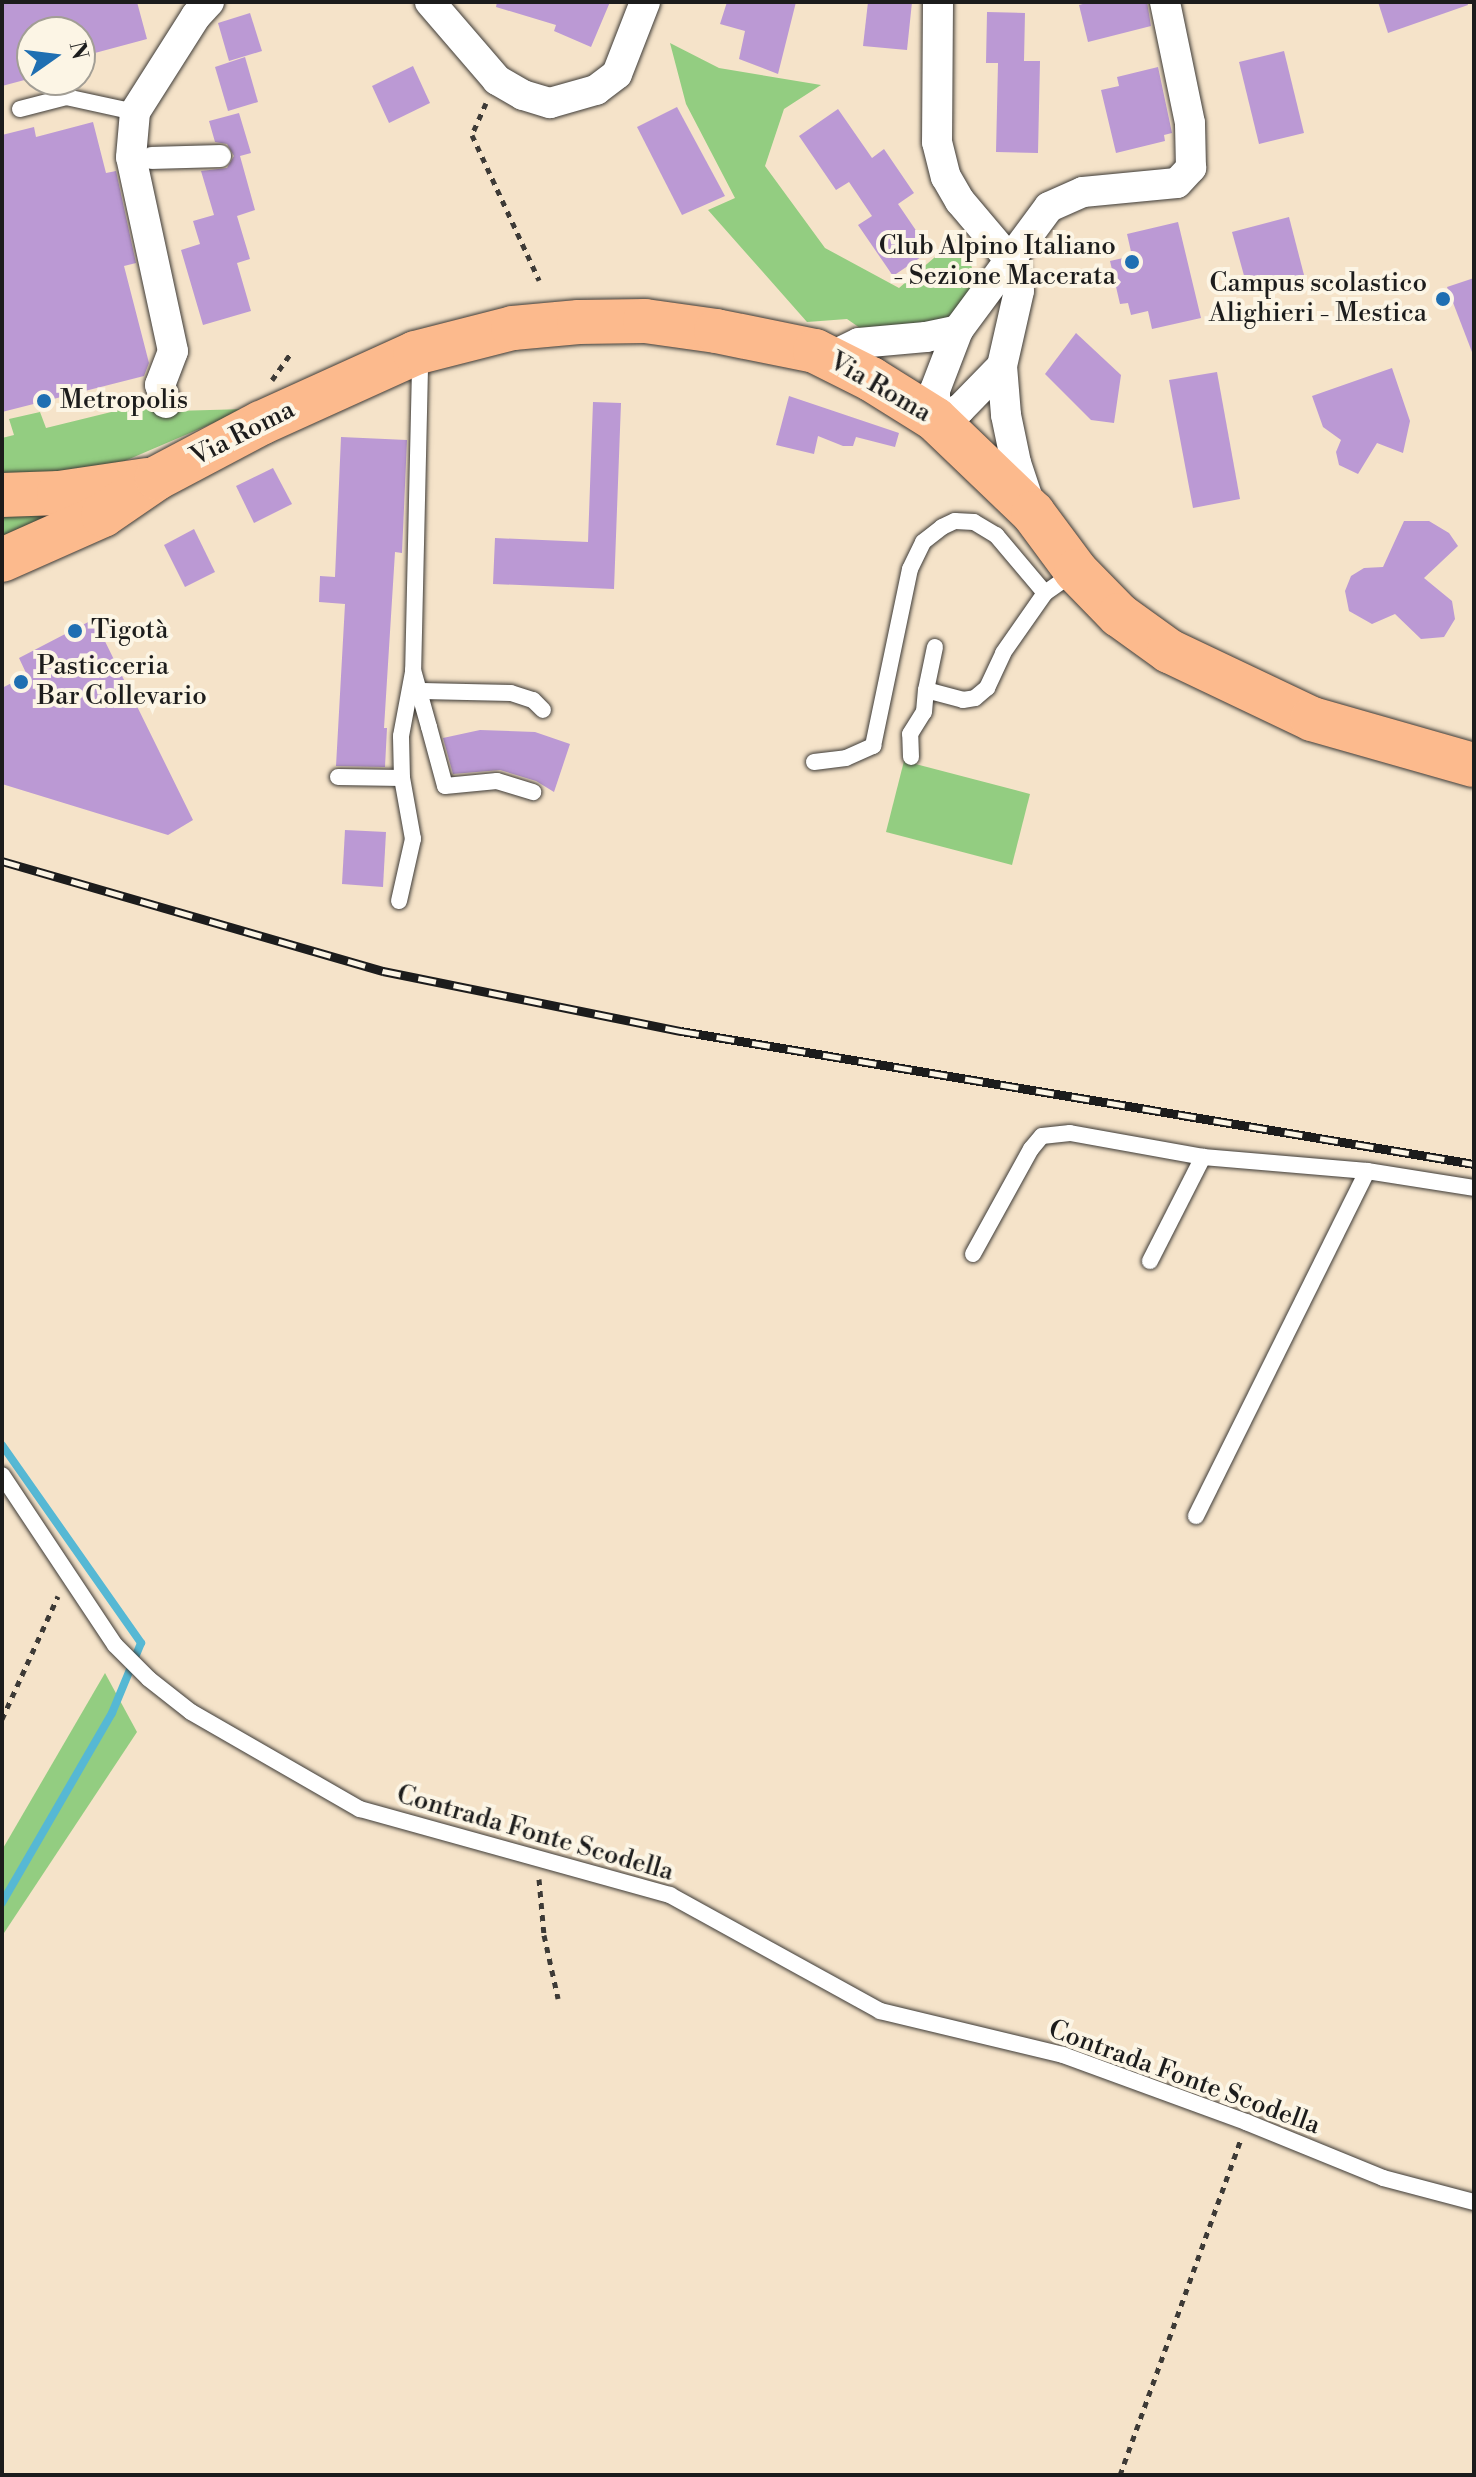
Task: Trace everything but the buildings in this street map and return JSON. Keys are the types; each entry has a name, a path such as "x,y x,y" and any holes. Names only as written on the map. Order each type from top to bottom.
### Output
{"main road":[{"name":"Via Roma","path":"2,560 103,515 157,478 261,423 415,353 513,328 645,321 716,331 830,357 935,419 1033,513 1061,582 1119,615 1169,651 1312,719 1474,765"},
{"name":"Via Roma","path":"2,495 59,493 157,478"}],"street":[{"path":"166,403 160,385 173,351 131,157 135,112 196,16 209,2"},
{"path":"430,2 497,80 523,95 550,103 596,90 617,74 645,2"},
{"path":"938,2 937,142 946,177 960,201 1010,257 1019,291 1002,366 1006,415 1016,463 1033,513"},
{"path":"1002,366 960,409 935,419 935,390 958,330 993,287 1010,257 1049,207 1083,192 1177,183 1191,168 1190,123 1165,2"},
{"path":"152,158 220,156"},
{"path":"830,357 859,343 926,337 958,330"}],"lane":[{"path":"20,109 66,97 135,112"},
{"path":"399,901 413,839 402,778 401,736 413,670 420,368 415,353"},
{"path":"814,762 846,758 873,746 910,569 923,542 942,527 955,521 974,522 1061,582 1003,653 987,688 975,698 963,700 926,690"},
{"path":"911,757 910,734 924,712 935,647"},
{"path":"413,670 422,691 445,786 497,781 533,792"},
{"path":"422,691 511,693 533,700 543,710"},
{"path":"338,777 402,778"},
{"path":"973,1254 1031,1149 1042,1136 1070,1133 1203,1157 1367,1171 1474,1188"},
{"path":"1150,1261 1203,1157"},
{"path":"1196,1516 1367,1171"},
{"name":"Contrada Fonte Scodella","path":"2,1475 115,1645 149,1679 191,1712 360,1809 670,1895 880,2011 1063,2055 1246,2122 1383,2178 1474,2202"}],"path":[{"path":"497,80 472,135 539,280"},
{"path":"2,1719 67,1577"},
{"path":"537,1858 544,1935 558,1998"},
{"path":"1120,2475 1246,2122"}],"green space":[{"path":"670,43 719,68 821,85 784,109 765,166 825,248 899,288 963,233 978,292 943,321 860,328 847,319 807,322 708,210 735,198 686,104"},
{"path":"156,401 174,411 246,409 120,463 2,484 2,438 14,435 9,419 40,412 46,428"},
{"path":"68,505 2,541 2,508"},
{"path":"904,761 1030,794 1012,865 886,832"},
{"path":"105,1673 137,1732 2,1936 2,1850"}],"waterway":[{"path":"2,1445 141,1643 112,1713 2,1903"}],"railway":[{"path":"2,861 383,971 681,1031 1474,1164"}],"place":[{"name":"Club Alpino Italiano - Sezione Macerata","path":"1132,262"},
{"name":"Campus scolastico Alighieri - Mestica","path":"1443,299"},
{"name":"Metropolis","path":"44,401"},
{"name":"Tigotà","path":"75,631"},
{"name":"Pasticceria Bar Collevario","path":"21,682"}]}
